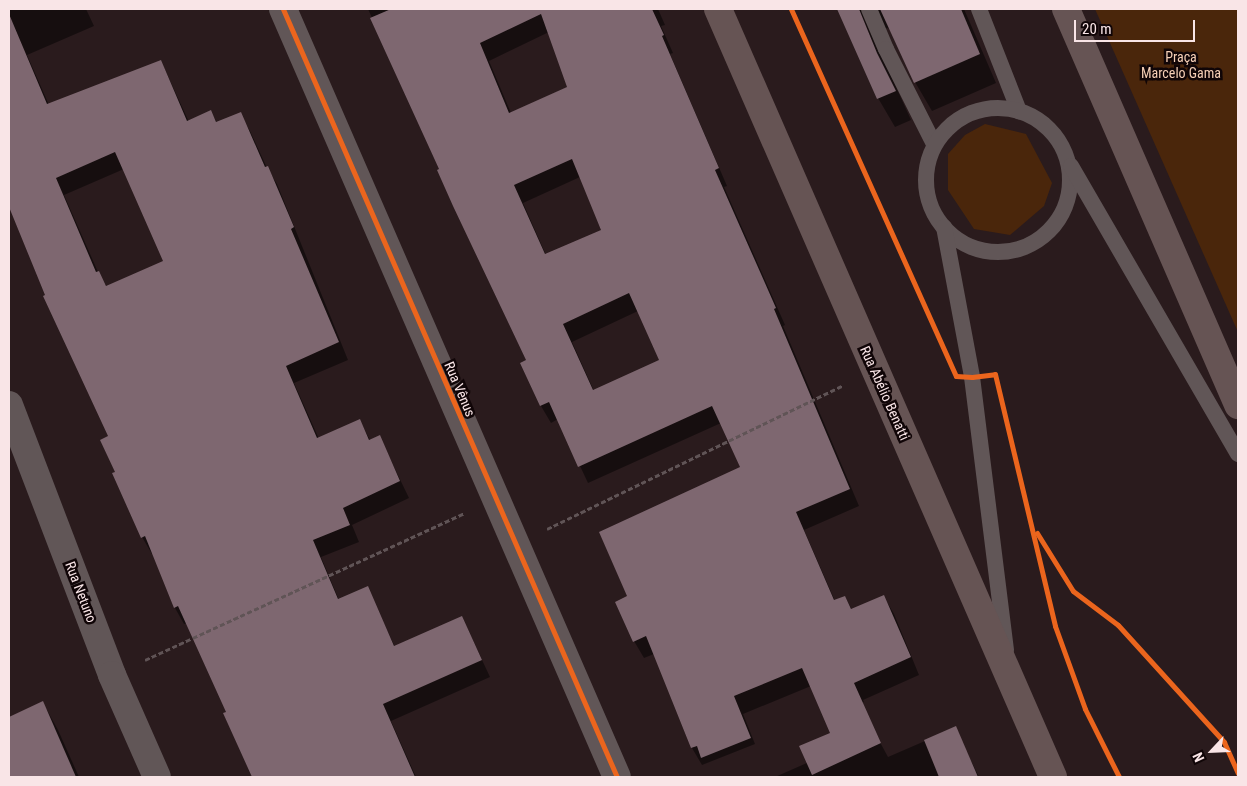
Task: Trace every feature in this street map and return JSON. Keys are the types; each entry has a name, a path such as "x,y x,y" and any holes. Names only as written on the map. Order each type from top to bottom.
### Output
{"main road":[{"name":"Rua Abélio Benatti","path":"718,9 1053,777"},
{"path":"1066,9 1238,405"}],"street":[{"name":"Rua Vênus","path":"283,9 617,777"},
{"name":"Rua Netuno","path":"9,405 112,675 157,777"}],"lane":[{"path":"870,9 886,49 934,144"},
{"path":"979,9 1020,111"},
{"path":"1067,161 1070,184 1065,207 1054,227 1036,242 1015,251 991,253 968,247 949,234 934,215 926,191 927,167 934,144 950,125 971,112 995,107 1020,111 1041,122 1058,140 1067,161 1238,454"},
{"path":"944,227 972,377 1010,680"}],"path":[{"path":"515,544 874,370"},
{"path":"112,675 495,498"}],"green space":[{"name":"Praça Marcelo Gama","path":"1095,9 1238,9 1238,332"},
{"path":"985,124 1026,134 1052,183 1044,206 1010,235 974,229 948,190 948,154 965,135"}],"building":[{"path":"391,9 652,9 719,168 715,170 776,308 774,309 850,489 796,512 834,600 845,596 851,609 884,595 911,657 854,683 881,743 812,775 799,746 830,733 802,668 734,696 751,738 701,758 697,746 691,748 646,636 633,642 615,602 627,596 599,532 740,467 712,406 578,467 549,402 540,406 520,363 526,360 453,206 437,170 439,169 370,18","holes":["541,14 567,87 509,113 480,43","572,159 601,230 545,254 514,185","629,293 659,360 593,390 563,324"]},
{"path":"837,9 859,9 877,53 896,91 877,99"},
{"path":"880,9 961,9 980,54 914,83"},
{"path":"9,14 47,104 161,60 187,121 211,110 216,122 241,112 265,167 268,166 294,227 291,229 339,342 286,366 317,438 360,419 369,440 380,435 400,481 343,508 350,525 313,540 338,599 368,586 394,646 462,616 482,660 383,704 415,777 252,777 223,713 226,712 178,606 174,608 145,536 141,538 112,473 115,472 100,440 108,436 43,296 45,295 9,207","holes":["115,152 163,261 106,286 99,271 96,272 56,178"]},
{"path":"43,701 76,777 9,777 9,717"},
{"path":"956,726 978,777 939,777 924,740"}],"cycle path":[{"path":"283,9 617,777"},
{"path":"791,9 956,376 972,377 995,374 1055,626 1085,709 1119,777"},
{"path":"1037,533 1073,591 1118,625 1224,742 1238,773"}]}
